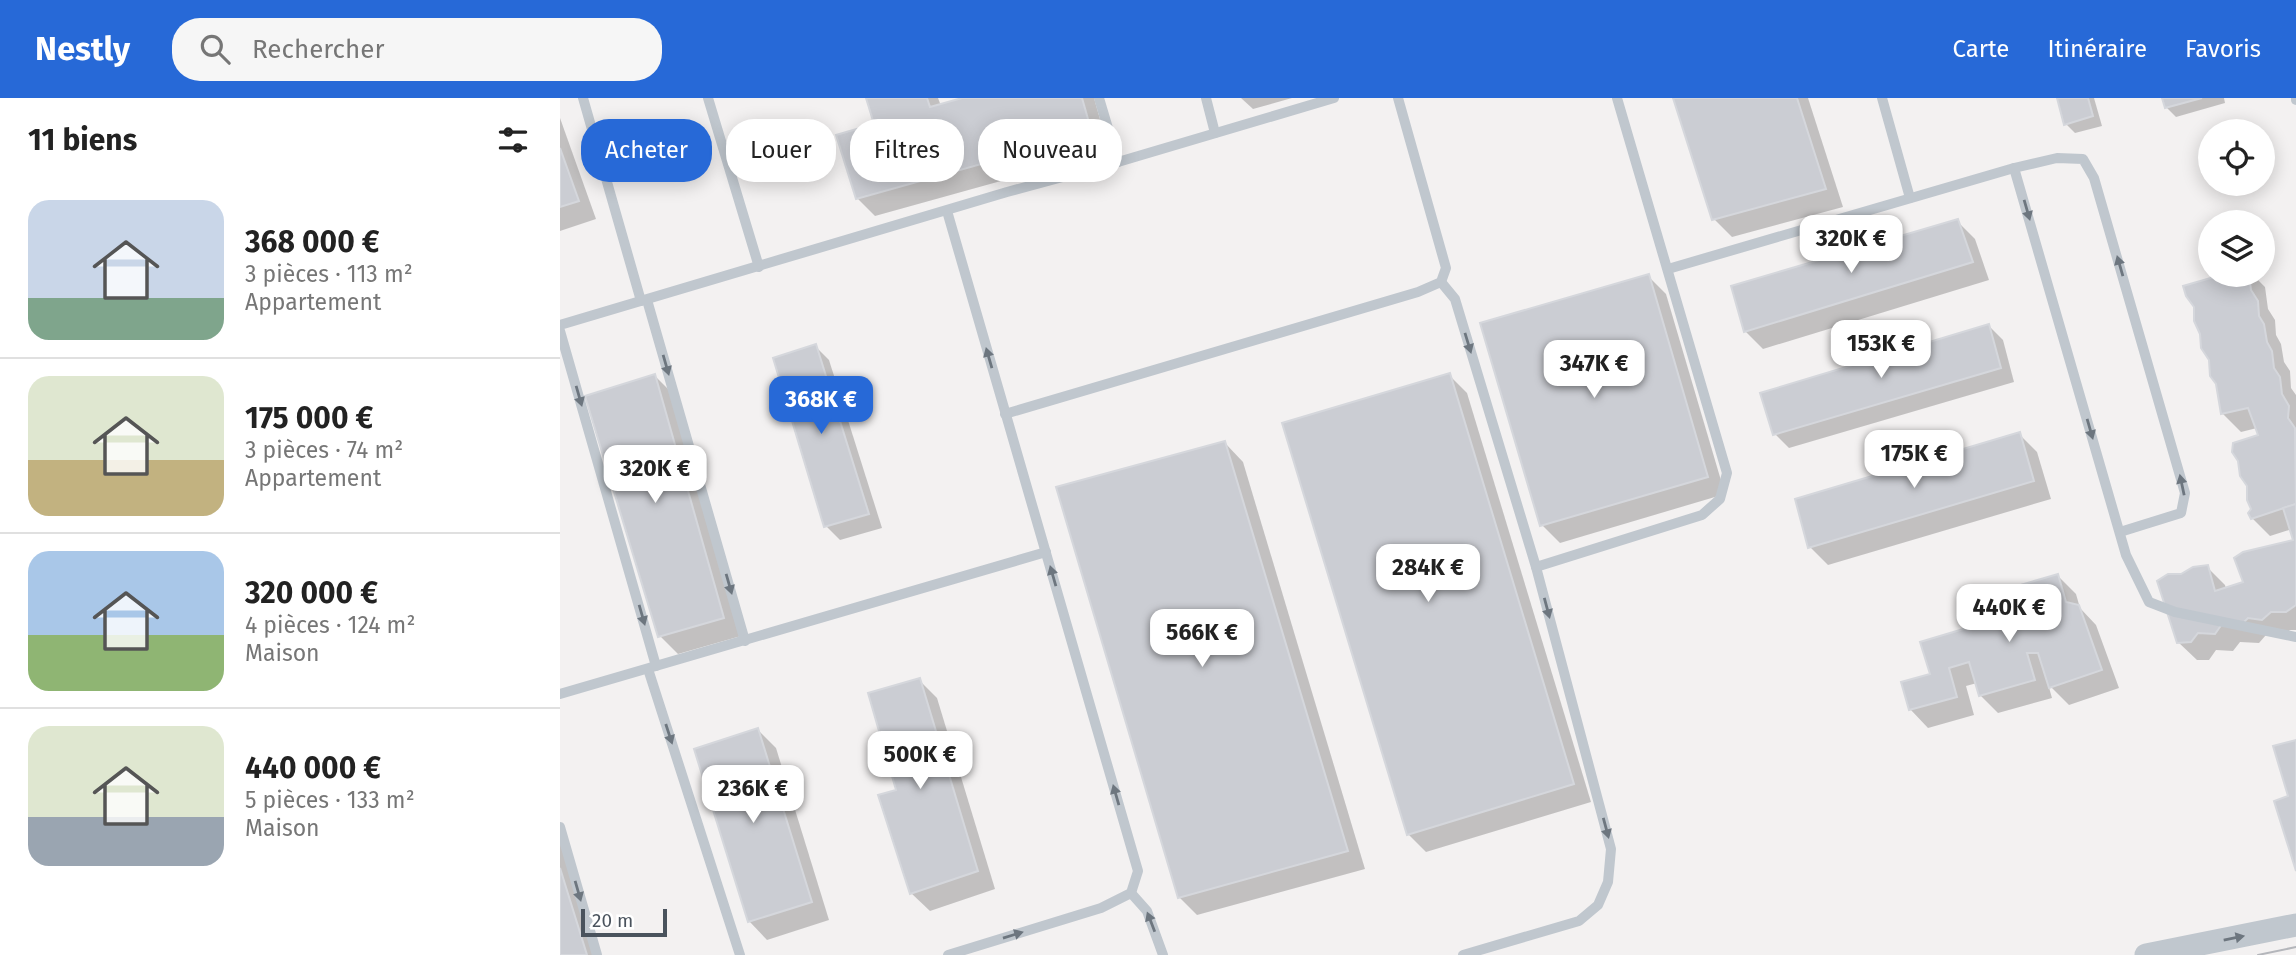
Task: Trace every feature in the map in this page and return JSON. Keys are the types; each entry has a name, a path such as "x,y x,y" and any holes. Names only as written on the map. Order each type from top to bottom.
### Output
{"street":[{"path":"2146,955 2296,925"}],"lane":[{"path":"583,98 745,641"},
{"path":"708,98 759,267"},
{"path":"1099,98 1105,119"},
{"path":"1206,98 1215,133"},
{"path":"1122,161 1334,98"},
{"path":"1005,414 1418,292 1441,282 1446,268 1398,98"},
{"path":"1536,567 1702,515 1720,499 1727,473 1617,98"},
{"path":"1882,98 1910,198"},
{"path":"1668,269 2014,168 2057,158 2083,159 2094,178 2185,493 2181,513 2120,533"},
{"path":"2014,168 2126,555 2148,602 2175,612 2296,638"},
{"path":"560,325 1044,182"},
{"path":"947,211 1138,871 1131,893 1101,908 948,955"},
{"path":"1441,282 1455,299 1536,567 1611,849 1608,882 1598,905 1579,921 1463,955"},
{"path":"560,331 652,667 740,955"},
{"path":"560,694 1046,552"},
{"path":"560,827 597,955"},
{"path":"1131,893 1147,911 1163,955"}],"building":[{"path":"866,98 927,98 930,107 962,98 1082,98 1088,119 978,119 978,165 964,169 964,119 872,119"},
{"path":"1673,98 1797,98 1826,189 1712,220"},
{"path":"2057,98 2088,98 2093,116 2064,125"},
{"path":"2162,98 2202,98 2165,108"},
{"path":"850,131 850,180 836,135"},
{"path":"560,148 579,201 560,207"},
{"path":"851,182 917,182 856,199"},
{"path":"1958,219 1973,262 1744,332 1731,286"},
{"path":"1649,274 1708,477 1540,526 1480,323"},
{"path":"2198,282 2198,287 2251,287 2258,301 2259,316 2272,351 2274,368 2280,377 2282,394 2289,406 2288,418 2295,428 2296,504 2251,519 2248,513 2251,509 2247,500 2247,486 2240,476 2238,461 2232,452 2233,443 2258,435 2248,408 2221,414 2216,384 2210,376 2209,360 2201,348 2200,334 2194,321 2194,307 2183,286"},
{"path":"1989,324 2001,368 1773,435 1760,393"},
{"path":"816,344 869,514 824,527 773,358"},
{"path":"1450,373 1574,784 1407,835 1282,423"},
{"path":"655,374 724,618 658,637 585,396"},
{"path":"2020,432 2034,481 1808,548 1795,499"},
{"path":"1225,441 1348,851 1178,898 1056,487"},
{"path":"2296,504 2296,605 2286,612 2271,612 2262,620 2248,618 2240,626 2222,624 2215,634 2198,633 2191,642 2177,643 2157,581 2168,574 2181,574 2193,567 2208,565 2215,591 2243,582 2234,558 2243,552 2293,540 2283,508"},
{"path":"2058,574 2066,602 2079,605 2102,670 2049,688 2038,653 2027,653 2035,680 1979,696 1969,662 1949,668 1957,697 1909,710 1901,682 1930,674 1920,642 1970,627 1962,602"},
{"path":"920,678 978,871 910,894 878,795 896,790 868,693"},
{"path":"758,728 812,902 748,922 694,749"},
{"path":"2296,740 2296,871 2274,801 2288,796 2273,746"},
{"path":"560,868 587,955 560,955"}],"tram line":[{"path":"2258,955 2296,947"}]}
